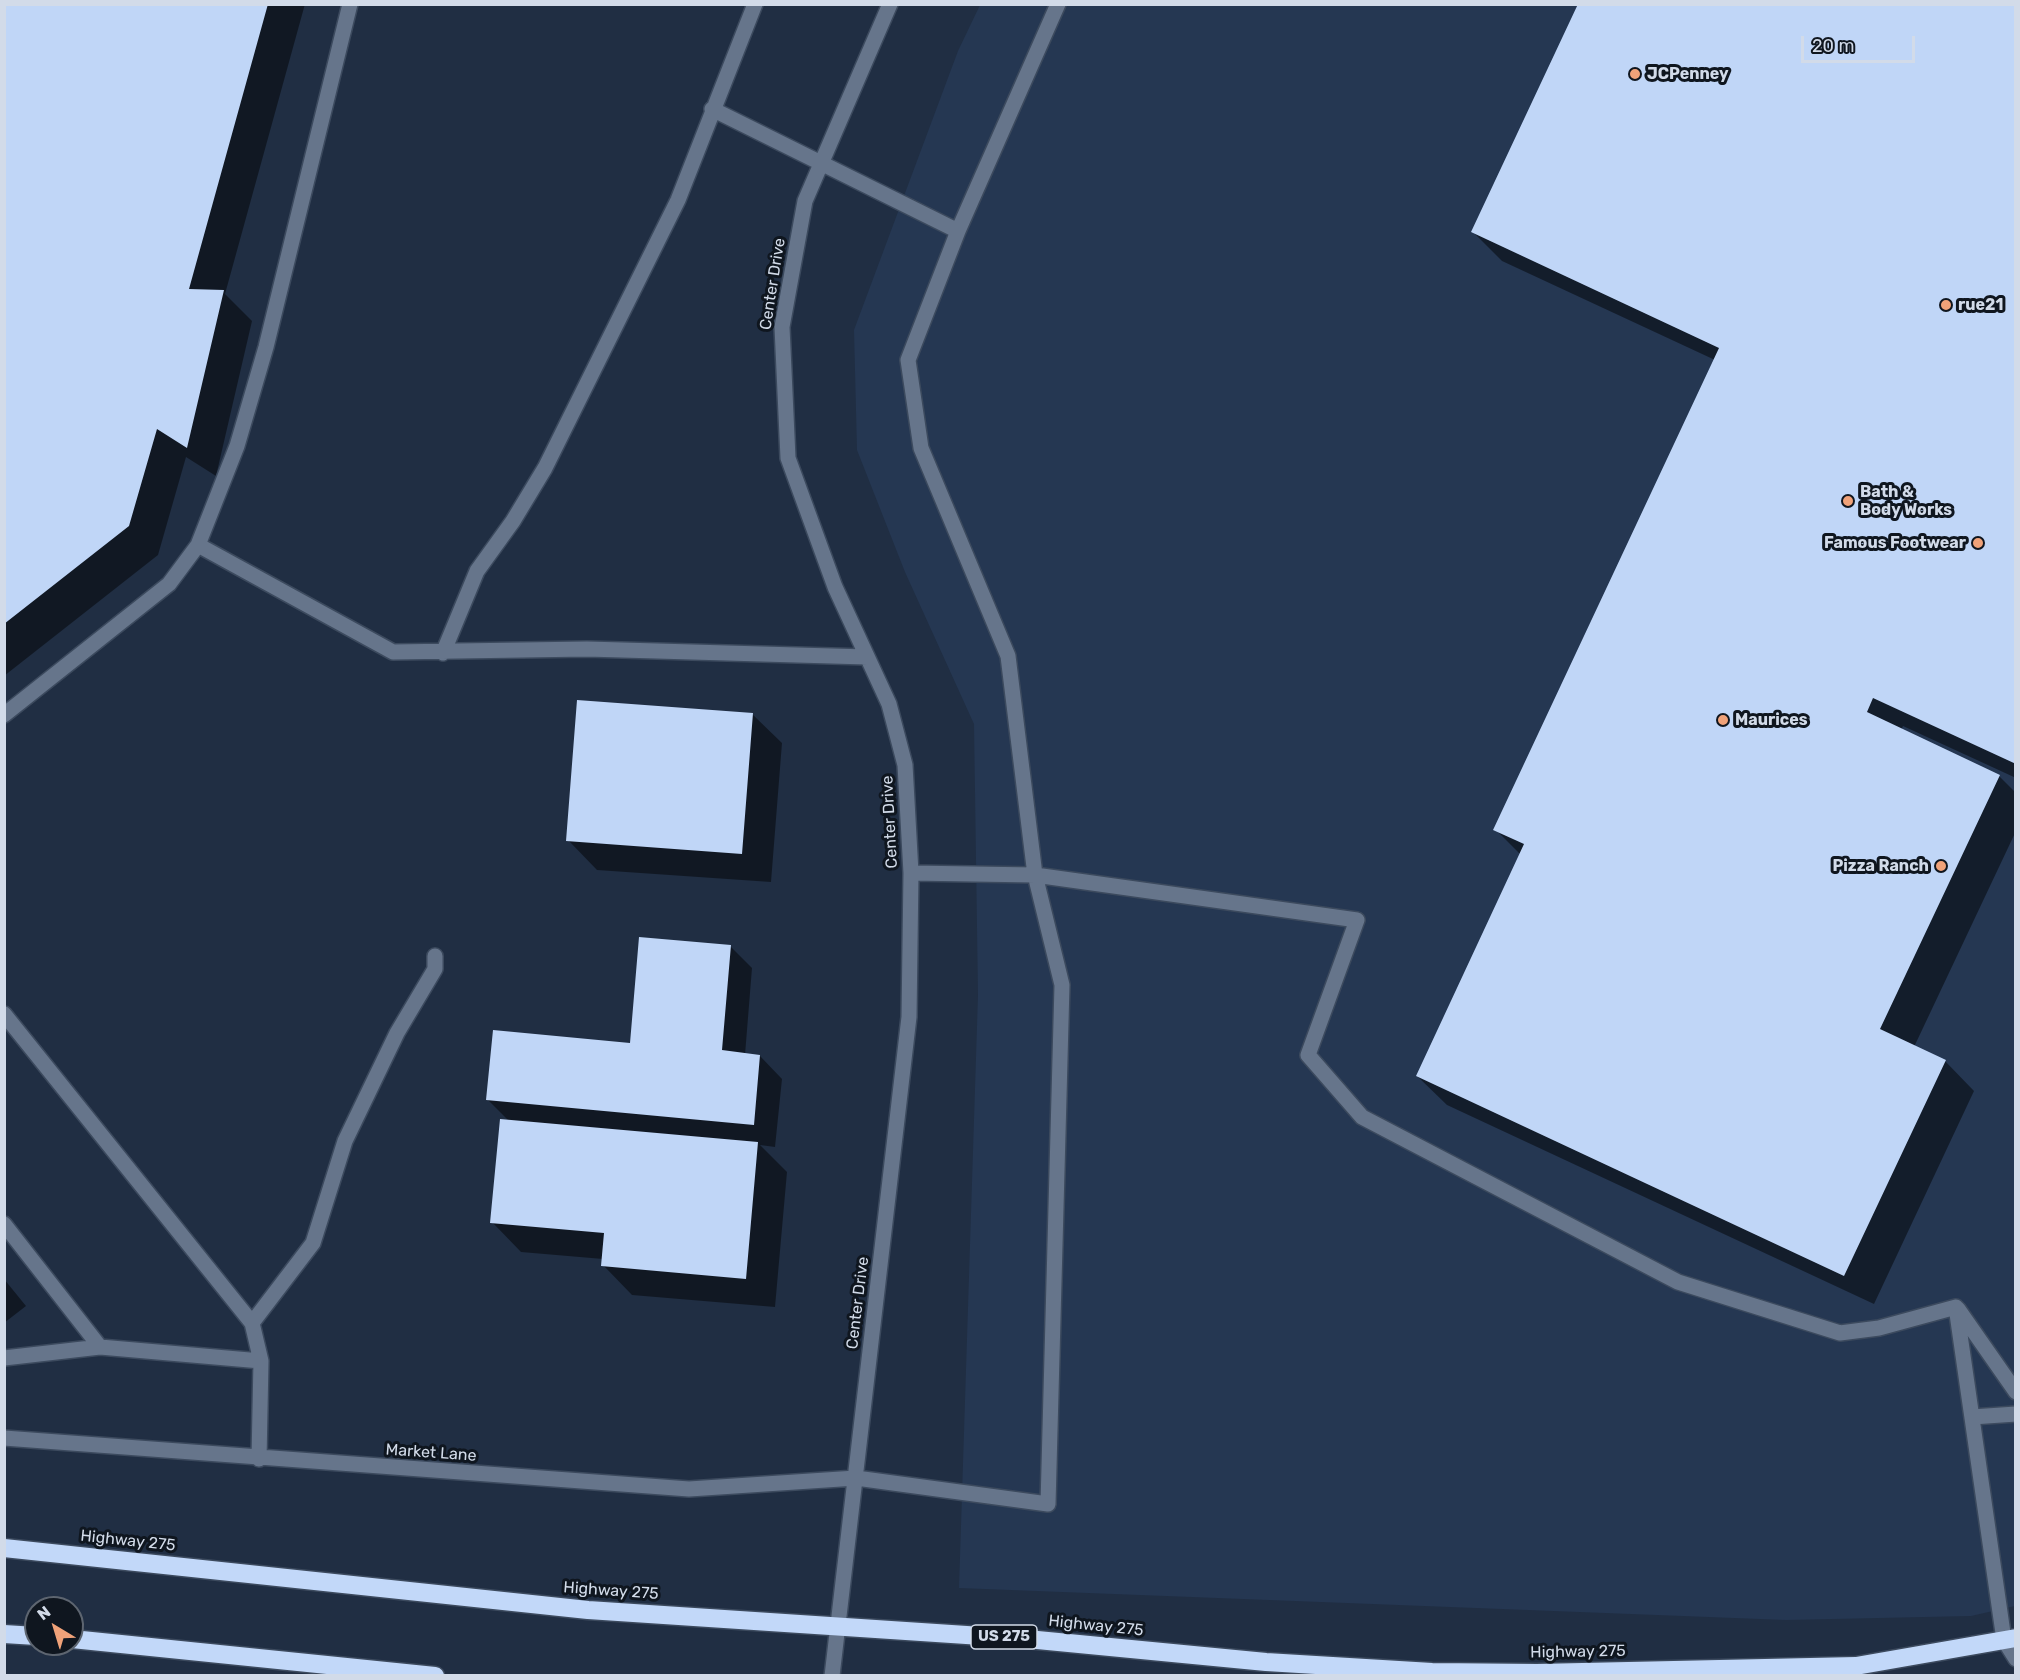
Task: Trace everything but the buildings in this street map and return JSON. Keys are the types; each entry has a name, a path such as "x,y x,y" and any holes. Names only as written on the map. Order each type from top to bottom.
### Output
{"highway":[{"name":"Highway 275","path":"4,1548 588,1610 839,1625 1027,1639 1266,1662 1444,1672 1856,1666 2010,1639"},
{"path":"4,1634 24,1635"},
{"path":"84,1640 435,1676"}],"street":[{"path":"4,715 169,584 198,545 237,446 266,346 350,4"},
{"path":"444,652 477,571 513,521 545,468 678,200 755,4"},
{"name":"Center Drive","path":"832,1676 909,1017 910,873 905,765 889,704 835,587 788,458 782,327 805,201 890,4"},
{"path":"1035,875 1008,656 921,448 908,360 958,231 1058,4"},
{"path":"712,109 958,231"},
{"path":"198,545 393,652 587,649 867,657"},
{"path":"910,873 1035,875 1358,920 1308,1055 1362,1117 1688,1285 1840,1333 1879,1328 1956,1306"},
{"name":"Market Lane","path":"4,1438 259,1459 689,1489 856,1478 1048,1504 1062,985 1035,875"},
{"path":"252,1323 313,1243 345,1141 397,1033 435,969 435,956"},
{"path":"4,1014 252,1323 261,1361 259,1459"},
{"path":"4,1224 100,1347"},
{"path":"1956,1306 2016,1392"},
{"path":"1956,1306 1972,1417 2010,1639 2016,1659"},
{"path":"4,1358 100,1347 261,1361"},
{"path":"1972,1417 2016,1414"}],"shaded area":[{"path":"980,5 2015,5 2015,1606 1971,1616 1786,1620 959,1588 978,995 974,724 905,572 857,450 854,330 958,51"}],"place":[{"name":"JCPenney","path":"1635,74"},
{"name":"rue21","path":"1946,305"},
{"name":"Bath & Body Works","path":"1848,501"},
{"name":"Famous Footwear","path":"1978,543"},
{"name":"Maurices","path":"1723,720"},
{"name":"Pizza Ranch","path":"1941,866"}]}
